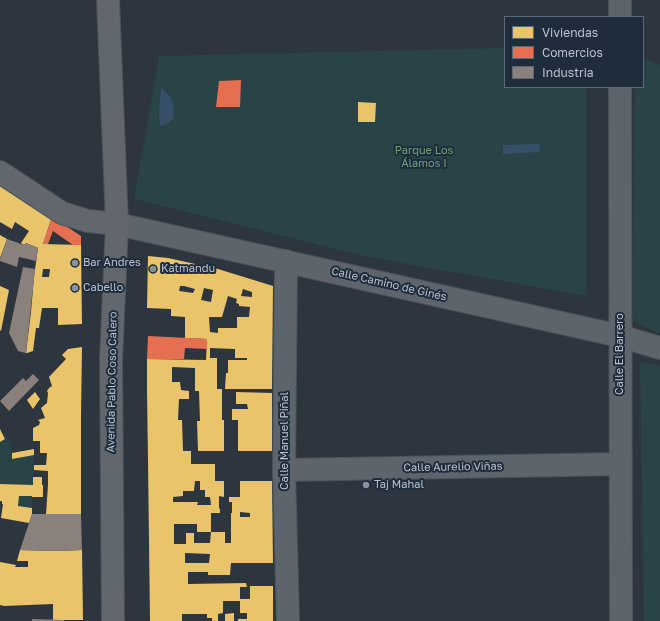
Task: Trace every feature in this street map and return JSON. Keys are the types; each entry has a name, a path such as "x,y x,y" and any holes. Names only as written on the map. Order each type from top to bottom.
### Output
{"main road":[{"name":"Avenida Pablo Coso Calero","path":"108,0 117,224 111,360 112,621"},
{"path":"0,172 62,213 88,221 117,224"}],"street":[{"path":"620,0 620,16"},
{"name":"Calle El Barrero","path":"620,88 621,621"},
{"name":"Calle Camino de Ginés","path":"117,224 620,336 660,348"},
{"name":"Calle Manuel Piñal","path":"286,262 284,470 288,621"},
{"name":"Calle Aurelio Viñas","path":"284,470 621,464"}],"green space":[{"name":"Parque Los Álamos I","path":"504,48 504,88 586,88 586,296 368,257 134,199 159,56"},
{"path":"644,58 660,65 660,334 633,321 635,88 644,88"},
{"path":"640,362 660,366 660,621 644,621"},
{"path":"9,438 12,458 34,455 32,514 21,521 1,518 3,505 2,501 0,501 0,442"}],"water":[{"path":"161,87 172,101 174,108 173,119 160,126 159,114"},
{"path":"540,144 539,152 503,154 503,145"}],"building: Viviendas":[{"path":"358,102 376,103 375,122 358,122"},
{"path":"0,184 52,217 43,244 81,245 82,324 58,325 58,308 42,308 39,328 36,328 33,351 27,353 38,248 26,243 24,245 21,243 29,231 15,222 12,229 0,222","holes":["43,269 50,269 49,277 42,277"]},
{"path":"0,235 7,239 0,258"},
{"path":"148,256 168,258 218,269 273,286 272,389 225,389 226,373 228,373 228,360 247,360 247,358 235,358 235,349 210,348 210,358 217,358 217,389 222,389 224,451 198,451 197,421 200,421 199,391 195,391 195,368 172,367 172,382 180,382 181,390 189,391 189,399 179,399 178,420 182,420 183,451 191,451 191,464 215,464 215,481 224,481 224,497 219,496 220,513 211,513 211,532 225,532 225,543 231,543 232,502 229,502 229,497 240,497 240,481 272,481 273,563 231,563 230,575 208,575 208,572 188,572 188,584 246,583 247,587 240,587 240,599 250,599 250,586 273,586 273,621 238,621 238,619 247,619 247,613 240,613 240,601 223,601 223,613 218,614 218,621 212,621 212,618 207,618 207,614 182,614 182,621 150,621 147,359 206,360 207,339 185,338 185,317 171,316 171,309 147,308","holes":["180,286 195,289 193,293 179,291","204,288 213,290 211,302 201,300","243,289 252,292 252,297 241,296","228,296 237,299 236,303 239,304 239,306 250,307 249,317 237,317 237,328 218,328 218,333 210,332 209,317 222,317","195,481 200,481 200,490 205,490 205,497 210,497 211,505 197,505 198,502 173,502 173,497 183,496 183,491 194,491","240,512 250,513 250,517 240,517","174,524 197,524 197,532 211,532 210,543 194,543 194,533 186,533 186,544 174,544","185,553 210,554 209,563 185,563"]},
{"path":"0,286 9,290 1,331 0,330"},
{"path":"82,347 81,514 46,514 48,471 34,470 34,465 46,465 47,453 40,453 40,441 33,441 33,428 39,425 40,422 38,420 45,418 41,408 47,403 47,391 52,386 49,377 66,359 62,355 68,349"},
{"path":"35,392 40,399 33,409 27,400"},
{"path":"236,392 272,393 272,451 238,451 238,420 232,420 232,409 248,409 247,404 236,404"},
{"path":"0,429 5,439 0,442"},
{"path":"34,449 34,455 12,459 12,453"},
{"path":"33,477 42,477 43,497 19,496 18,506 32,508 29,523 1,518 3,504 2,501 0,501 0,484 33,485"},
{"path":"20,550 82,550 83,620 53,620 53,604 0,605 0,562 16,565 15,567 28,567 28,561 17,561"},
{"path":"234,613 234,621 225,621 225,614"}],"building: Comercios":[{"path":"241,80 240,107 216,107 219,81"},
{"path":"52,217 81,236 81,245 73,245 53,231 48,244 43,244"},
{"path":"148,336 207,339 207,349 185,348 184,359 147,359"}],"building: Industria":[{"path":"7,239 24,245 26,243 38,248 36,261 19,257 17,267 0,261"},
{"path":"23,267 35,269 26,353 18,351 9,333"},
{"path":"33,374 39,380 9,411 0,401 23,378 26,381"},
{"path":"32,514 81,514 82,550 20,550"},
{"path":"32,619 64,620 64,621 32,621"}],"place":[{"name":"Bar Andres","path":"75,263"},
{"name":"Katmandu","path":"153,269"},
{"name":"Cabello","path":"75,288"},
{"name":"Taj Mahal","path":"366,485"}]}
